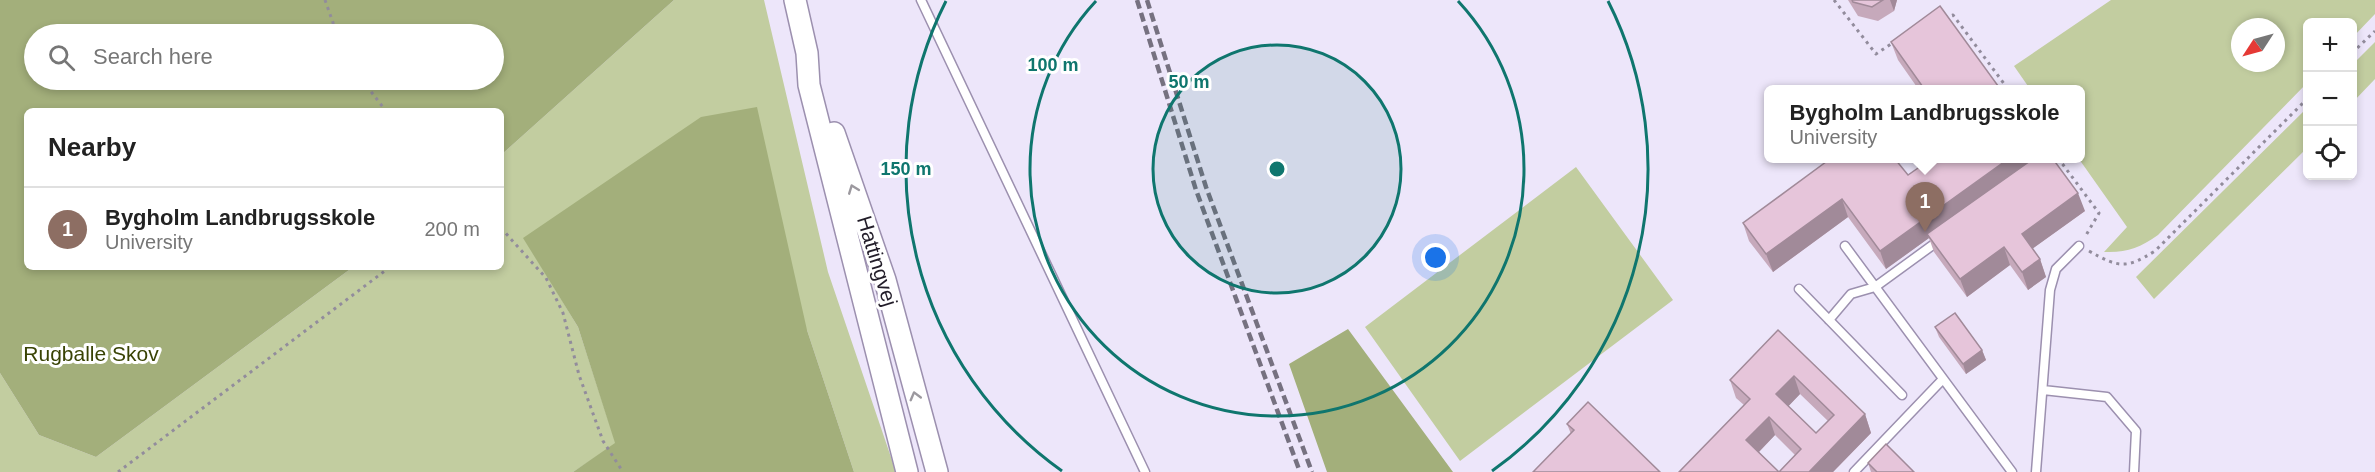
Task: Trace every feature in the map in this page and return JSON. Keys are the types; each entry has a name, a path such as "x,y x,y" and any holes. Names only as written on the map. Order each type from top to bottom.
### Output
{"street":[{"name":"Hattingvej","path":"795,0 807,53 809,85 907,472"},
{"name":"Hattingvej","path":"807,53 820,83 841,155 885,280 937,472"},
{"path":"860,293 886,351 921,472"}],"lane":[{"path":"921,0 1145,472"},
{"path":"1829,320 1851,294 1875,287 1949,233"},
{"path":"1845,246 2012,472"},
{"path":"2036,472 2050,290 2056,269 2079,246"},
{"path":"1799,289 1902,395"},
{"path":"1854,472 1943,379"},
{"path":"2043,390 2107,397 2136,430 2134,472"}],"path":[{"path":"325,0 333,24"},
{"path":"1834,0 1876,54 1903,36"},
{"path":"1943,19 1953,15 2004,85"},
{"path":"2357,48 2375,31"},
{"path":"370,90 384,108"},
{"path":"2061,163 2099,213 2079,246 2109,262 2133,265 2155,251 2303,102"},
{"path":"504,231 546,278 550,286 563,313 579,375 603,441 623,472"},
{"path":"118,472 386,270"}],"green space":[{"name":"Rugballe Skov","path":"0,0 674,0 504,152 504,108 24,108 24,270 349,270 96,457 39,435 0,373"},
{"path":"674,0 764,0 828,272 896,472 854,472 807,330 524,238 578,327 616,444 573,472 0,472 0,373 39,435 96,457 349,270 504,270 504,152"},
{"path":"2111,0 2375,0 2375,14 2357,33 2357,18 2303,18 2303,87 2158,235 2139,246 2119,252 2104,252 2127,227 2082,163 2085,163 2085,85 2027,85 2014,66"},
{"path":"2375,42 2375,79 2357,98 2357,72 2357,60"},
{"path":"757,107 807,330 854,472 573,472 615,443 578,327 523,238 701,117"},
{"path":"2303,112 2303,152 2154,299 2136,277"},
{"path":"1576,167 1673,300 1460,461 1365,327"},
{"path":"1348,329 1453,472 1327,472 1289,364"}],"building":[{"path":"1852,0 1883,0 1872,7"},
{"path":"1940,6 1997,85 1921,85 1891,42"},
{"path":"1825,163 1898,163 1908,175 1925,163 2002,163 1880,251 1842,199 1766,254 1743,223"},
{"path":"2027,163 2056,163 2078,193 2022,234 2040,259 2022,272 2004,247 1960,279 1927,234"},
{"path":"1955,313 1982,350 1963,364 1935,327"},
{"path":"1778,330 1865,414 1809,472 1779,472 1679,472 1750,399 1730,380","holes":["1794,376 1834,415 1816,433 1776,394","1769,417 1801,449 1779,472 1746,440"]},
{"path":"1588,402 1660,472 1533,472 1574,430 1567,424"},
{"path":"1886,444 1914,472 1877,472 1868,463"}],"railway":[{"path":"1137,0 1196,190 1300,472"},
{"path":"1147,0 1206,187 1312,472"}],"place":[{"name":"Bygholm Landbrugsskole","path":"1925,232"}]}
